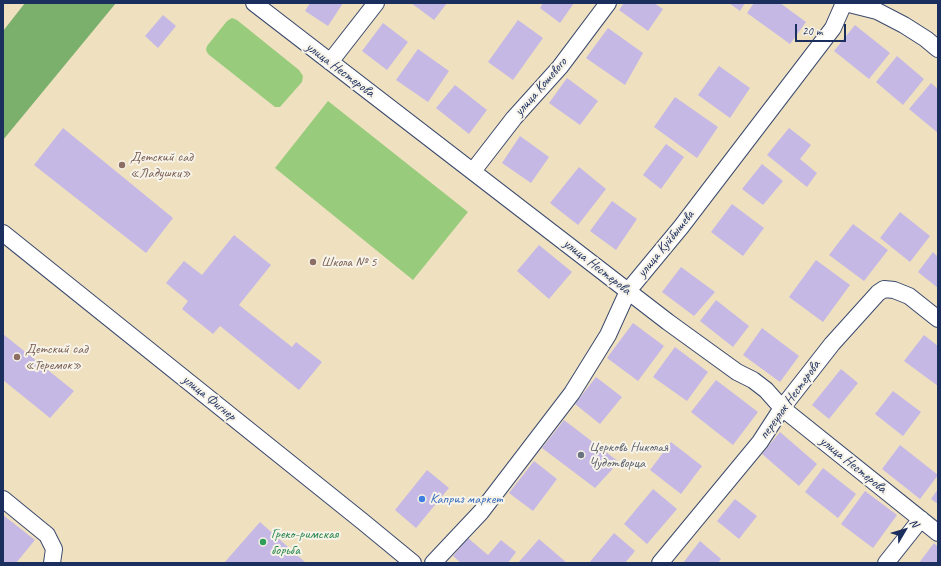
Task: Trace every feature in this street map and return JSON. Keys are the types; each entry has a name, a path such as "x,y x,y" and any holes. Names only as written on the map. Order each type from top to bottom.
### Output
{"street":[{"name":"улица Нестерова","path":"254,3 628,291 737,372 753,380 766,390 782,408 938,533"},
{"path":"330,62 376,3"},
{"name":"улица Кошевого","path":"473,171 514,118 560,67 608,3"},
{"path":"845,3 863,5 877,11 904,25 926,39 938,49"},
{"name":"улица Куйбышева","path":"433,563 482,512 572,393 608,334 628,291 681,227 833,28 845,3"},
{"name":"улица Фигнер","path":"3,233 413,563"},
{"name":"переулок Нестерова","path":"660,563 760,442 782,408 832,344 878,293 884,289 894,290 909,296 938,319"},
{"path":"3,499 47,535 54,549 52,563"},
{"path":"886,563 921,520"}],"green space":[{"path":"25,3 116,3 3,140 3,31"},
{"path":"232,18 237,20 299,70 303,76 302,82 280,107 275,107 208,54 206,50 207,46 227,21"},
{"path":"328,101 468,212 413,280 275,168"}],"building":[{"path":"310,3 343,3 328,26 305,11"},
{"path":"411,3 447,3 434,20"},
{"path":"543,3 574,3 560,23 540,8"},
{"path":"624,3 654,3 663,9 648,31 619,10"},
{"path":"729,3 745,3 740,11"},
{"path":"754,3 780,3 806,22 790,44 747,13"},
{"path":"163,15 176,26 158,48 145,36"},
{"path":"518,20 543,38 513,80 488,62"},
{"path":"383,23 408,42 387,70 362,51"},
{"path":"855,25 890,53 869,79 834,51"},
{"path":"608,28 643,53 625,85 586,58"},
{"path":"418,49 449,71 428,102 396,80"},
{"path":"897,56 924,79 903,105 876,82"},
{"path":"719,66 750,88 730,118 698,95"},
{"path":"567,78 598,101 580,125 549,103"},
{"path":"931,83 938,89 938,133 909,109"},
{"path":"455,85 487,110 469,134 436,108"},
{"path":"675,97 718,127 697,158 654,127"},
{"path":"63,128 173,218 146,253 34,165"},
{"path":"789,128 811,145 800,159 817,173 807,187 767,155"},
{"path":"520,136 549,157 531,183 502,163"},
{"path":"666,144 684,157 661,189 643,175"},
{"path":"762,164 783,181 763,205 742,189"},
{"path":"579,167 606,189 578,225 550,203"},
{"path":"612,201 637,219 616,250 590,231"},
{"path":"732,204 764,228 743,256 711,232"},
{"path":"900,212 930,236 910,262 880,238"},
{"path":"853,224 888,250 864,281 829,255"},
{"path":"234,235 271,265 239,305 292,347 296,342 322,362 299,390 220,326 213,334 182,309 188,301 166,283 184,261 202,275"},
{"path":"539,245 572,272 549,299 517,271"},
{"path":"933,252 938,257 938,288 918,272"},
{"path":"816,260 850,285 823,322 789,297"},
{"path":"681,267 715,292 694,316 662,292"},
{"path":"716,300 749,326 733,347 700,321"},
{"path":"633,323 664,346 638,381 607,358"},
{"path":"762,328 799,356 780,382 743,355"},
{"name":"Детский сад «Теремок»","path":"3,334 74,391 50,418 3,380"},
{"path":"924,335 938,346 938,386 904,361"},
{"path":"675,347 708,372 687,401 653,377"},
{"path":"841,369 858,383 829,419 812,405"},
{"path":"596,377 622,397 600,424 575,404"},
{"path":"716,380 758,412 733,445 691,412"},
{"path":"893,391 921,412 903,436 875,414"},
{"name":"Церковь Николая Чудотворца","path":"564,420 619,462 595,488 542,448"},
{"path":"780,432 817,464 799,486 762,454"},
{"path":"671,442 702,466 681,494 650,470"},
{"path":"900,445 938,475 920,499 882,469"},
{"path":"534,461 557,479 533,511 509,493"},
{"path":"823,468 856,494 838,518 805,492"},
{"name":"Каприз маркет","path":"427,470 449,488 416,528 395,510"},
{"path":"653,489 677,509 647,544 624,524"},
{"path":"938,489 938,504 931,499"},
{"path":"865,491 897,515 873,548 841,524"},
{"path":"735,499 757,516 739,539 717,521"},
{"path":"3,515 35,540 16,563 3,563"},
{"name":"Греко-римская борьба","path":"260,522 306,563 224,563"},
{"path":"614,533 635,551 625,563 589,563"},
{"path":"468,538 488,555 501,540 516,552 508,563 461,563 453,556"},
{"path":"539,539 567,563 518,563"},
{"path":"700,541 721,559 718,563 683,563"},
{"path":"934,543 938,547 938,563 919,563"}],"place":[{"name":"Детский сад «Ладушки»","path":"122,165"},
{"name":"Школа № 5","path":"313,262"},
{"name":"Детский сад «Теремок»","path":"17,357"},
{"name":"Церковь Николая Чудотворца","path":"581,455"},
{"name":"Каприз маркет","path":"422,499"},
{"name":"Греко-римская борьба","path":"263,542"}]}
